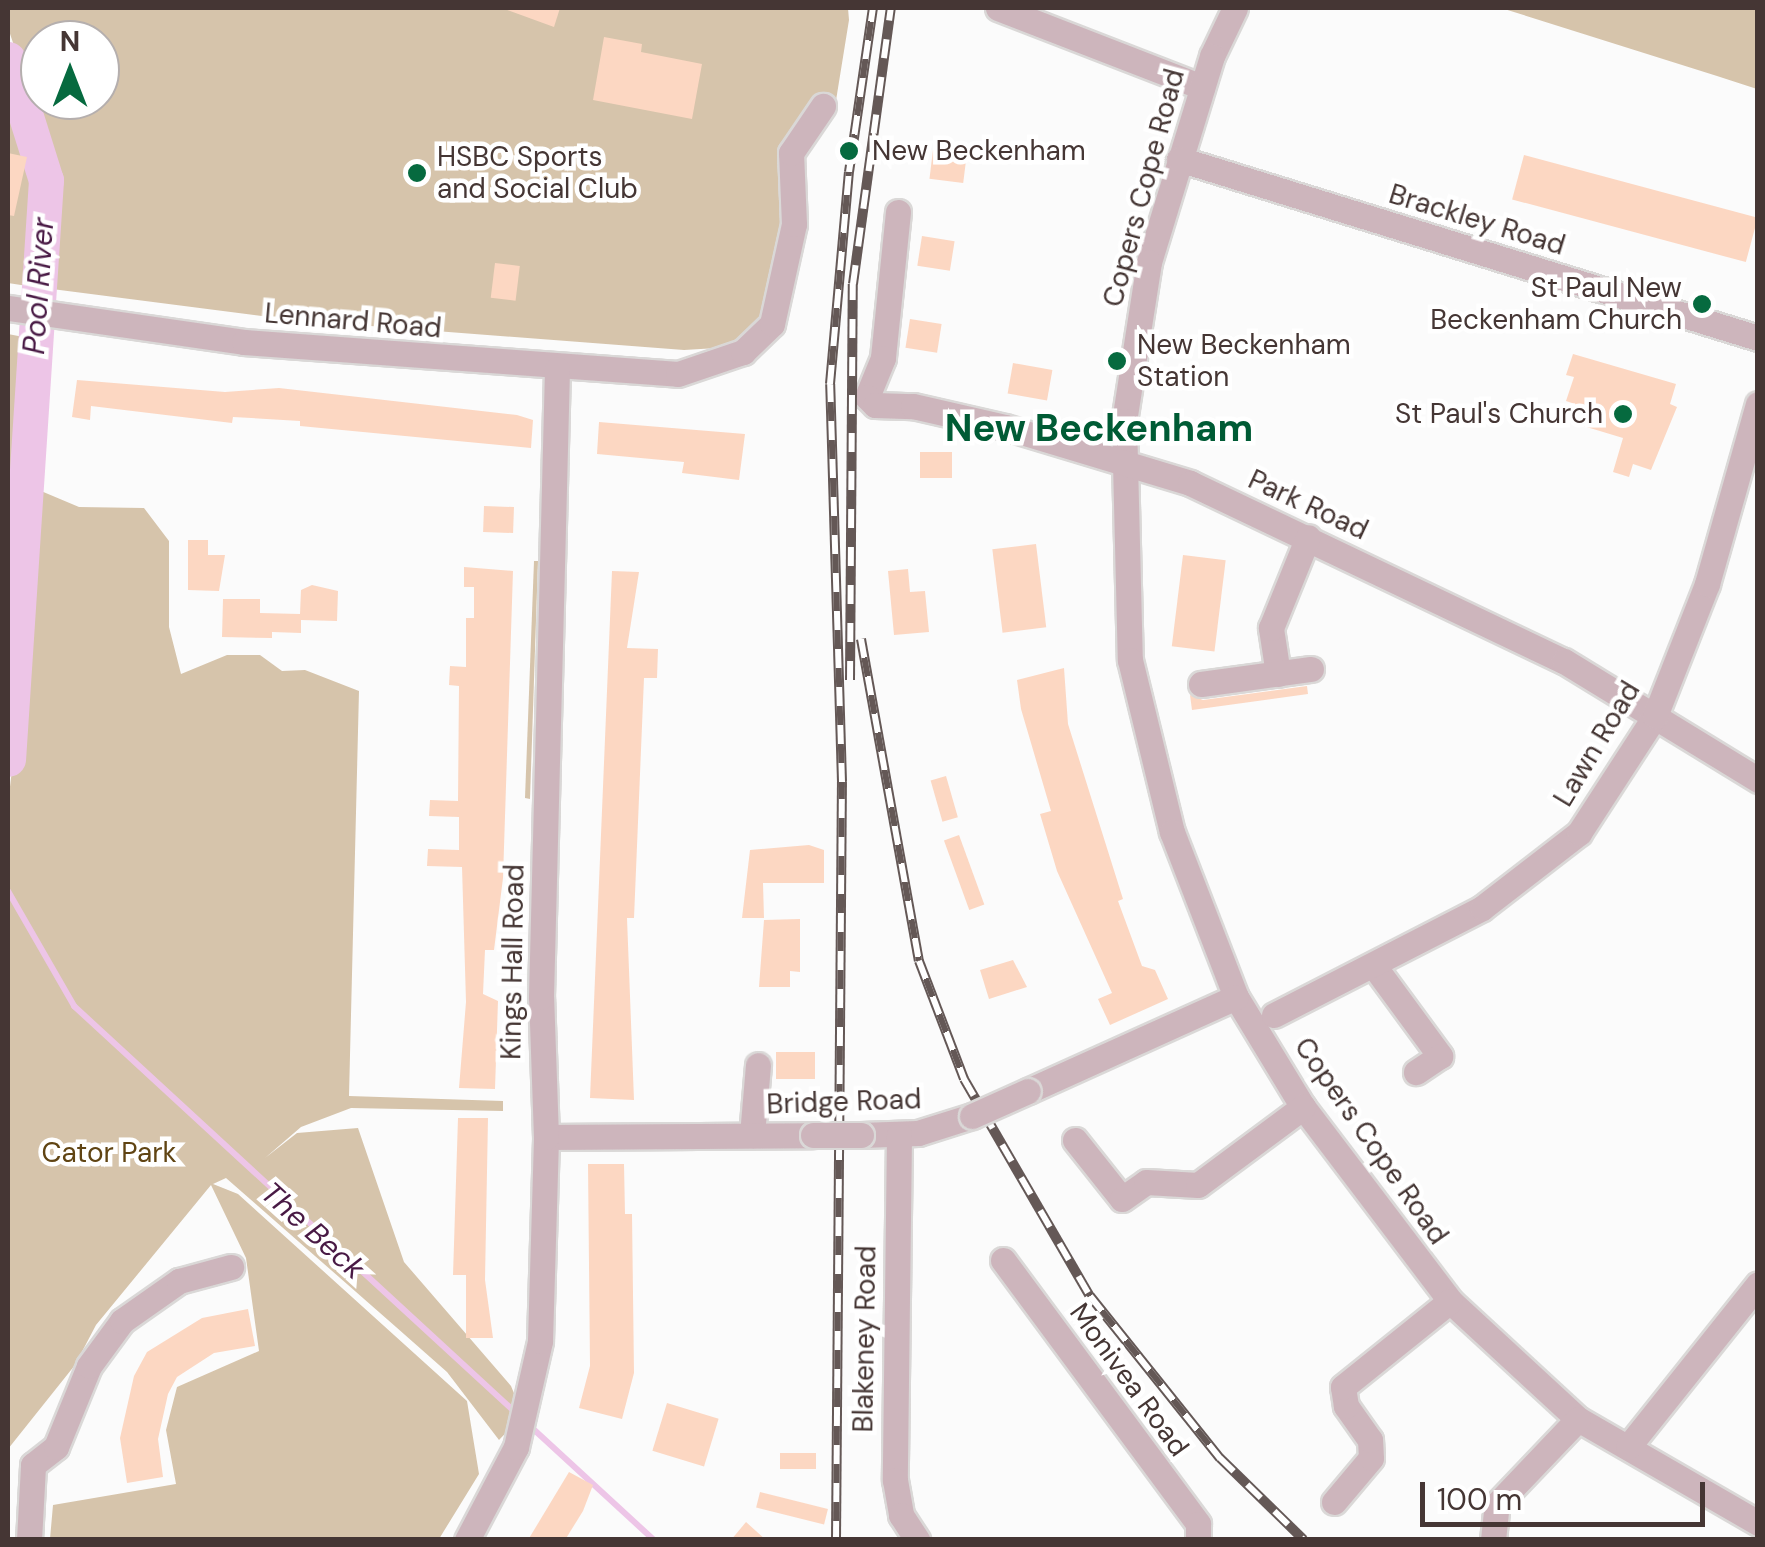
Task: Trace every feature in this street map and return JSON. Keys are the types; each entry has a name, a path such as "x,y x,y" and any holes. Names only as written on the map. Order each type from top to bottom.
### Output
{"street":[{"path":"998,8 1202,87"},
{"name":"Copers Cope Road","path":"1234,8 1202,87 1179,159 1132,353 1122,462 1130,660 1152,770 1236,998 1303,1107 1450,1301 1578,1419 1758,1524"},
{"name":"Lennard Road","path":"13,309 244,342 658,376 695,370 743,352 772,324 794,224 791,153 822,106"},
{"name":"Brackley Road","path":"1179,159 1758,338"},
{"name":"Park Road","path":"898,212 883,358 867,397 875,406 912,406 1006,426 1190,483 1564,661 1758,780"},
{"name":"Kings Hall Road","path":"467,1540 516,1447 540,1341 546,1137 541,978 556,369"},
{"name":"Lawn Road","path":"1274,1014 1482,908 1579,834 1655,716 1706,584 1758,404"},
{"path":"1278,674 1271,628 1308,537"},
{"path":"1200,684 1311,669"},
{"path":"1374,966 1440,1056 1416,1072"},
{"name":"Bridge Road","path":"546,1137 899,1135 972,1116 1236,998"},
{"path":"752,1135 758,1065"},
{"path":"1075,1140 1122,1199 1146,1182 1198,1185 1303,1107"},
{"name":"Blakeney Road","path":"899,1135 895,1480 901,1515 917,1540"},
{"name":"Monivea Road","path":"1003,1260 1198,1524 1198,1540"},
{"path":"29,1540 33,1465 56,1447 100,1351 122,1321 179,1281 230,1267"},
{"path":"1628,1448 1758,1284"},
{"path":"1334,1502 1372,1458 1370,1440 1346,1406 1343,1387 1450,1301"},
{"path":"1494,1540 1497,1504 1578,1419"}],"green space":[{"name":"HSBC Sports and Social Club","path":"8,8 848,8 849,20 833,119 804,119 782,147 785,224 763,324 734,347 684,350 293,320 52,289 53,160 39,120 120,120 120,20 20,20 20,63 8,28"},
{"path":"1501,8 1757,8 1757,89 1717,76"},
{"path":"8,49 20,93 20,120 28,120 44,180 34,287 8,283"},
{"name":"Cator Park","path":"8,334 44,341 31,474 41,491 79,507 144,508 169,541 169,627 181,674 227,655 260,655 282,671 305,670 359,691 349,1096 503,1101 503,1111 351,1108 301,1127 265,1158 297,1133 358,1128 404,1262 511,1386 523,1415 499,1440 447,1372 226,1178 213,1184 238,1194 467,1401 479,1474 439,1539 50,1539 53,1505 176,1484 166,1430 177,1387 259,1351 246,1258 211,1185 96,1325 75,1365 8,1449 8,804 23,675 14,662 8,734"},
{"path":"534,561 538,561 530,799 525,798"}],"building":[{"path":"502,8 560,8 554,27"},
{"path":"604,37 642,44 641,52 702,64 692,119 593,100"},
{"path":"933,150 967,154 963,183 929,179"},
{"path":"8,153 27,157 14,216 8,215"},
{"path":"1524,155 1758,218 1746,262 1512,199"},
{"path":"922,236 955,241 950,271 917,266"},
{"path":"495,263 520,266 516,301 491,298"},
{"path":"910,319 942,324 937,353 905,348"},
{"name":"St Paul's Church","path":"1573,354 1676,384 1670,404 1677,407 1651,470 1633,464 1629,477 1613,472 1623,438 1570,422 1575,404 1566,401 1574,377 1566,375"},
{"path":"1013,363 1052,370 1047,400 1008,394"},
{"path":"77,380 225,392 279,388 517,415 533,420 531,448 300,426 300,421 233,417 232,423 91,406 90,420 72,417"},
{"path":"599,422 745,434 739,480 682,473 684,462 597,454"},
{"path":"920,452 952,452 952,478 920,478"},
{"path":"484,506 514,507 513,533 483,532"},
{"path":"188,540 208,540 208,555 225,555 219,591 188,590"},
{"path":"1036,544 1046,627 1003,633 992,549"},
{"path":"1183,555 1226,560 1214,652 1172,646"},
{"path":"464,567 513,571 503,878 494,950 485,950 483,994 498,1001 495,1089 459,1088 466,1002 462,867 427,866 428,849 459,850 459,817 429,816 430,800 458,801 459,686 449,685 450,666 466,667 466,618 474,618 474,587 464,587"},
{"path":"908,569 910,592 925,591 929,632 894,635 888,571"},
{"path":"612,571 639,572 627,648 658,649 657,678 644,678 634,918 627,918 634,1100 590,1098"},
{"path":"312,585 338,591 337,621 301,620 301,633 272,632 272,638 222,637 223,599 260,599 260,613 300,614 301,590"},
{"path":"1064,668 1068,724 1123,899 1118,901 1142,966 1155,970 1168,999 1110,1025 1098,999 1112,993 1057,871 1040,814 1051,811 1021,709 1017,680"},
{"path":"1307,686 1308,694 1192,710 1190,695 1203,700"},
{"path":"946,776 958,817 942,822 931,780"},
{"path":"959,835 984,905 969,910 944,840"},
{"path":"809,845 824,850 824,883 763,883 764,918 742,918 750,850"},
{"path":"800,919 800,972 790,971 790,987 759,987 764,920"},
{"path":"1013,960 1027,987 989,999 980,970"},
{"path":"776,1052 815,1052 815,1079 776,1079"},
{"path":"458,1118 488,1118 485,1280 493,1338 466,1338 466,1275 453,1275"},
{"path":"588,1164 624,1164 625,1214 632,1214 634,1373 622,1419 579,1408 590,1366"},
{"path":"248,1309 255,1346 214,1353 177,1377 168,1394 158,1439 163,1477 127,1483 120,1438 134,1376 147,1352 202,1318"},
{"path":"667,1403 719,1419 704,1467 652,1451"},
{"path":"780,1453 816,1453 816,1469 780,1469"},
{"path":"569,1472 593,1485 583,1511 565,1540 528,1540"},
{"path":"760,1492 828,1509 824,1524 756,1508"},
{"path":"746,1522 766,1540 731,1540"}],"waterway":[{"name":"Pool River","path":"8,59 46,180 8,759"},
{"path":"8,891 74,1006 517,1414"},
{"name":"The Beck","path":"530,1426 654,1540"}],"railway":[{"path":"836,1540 842,782 830,384 849,172 873,8"},
{"path":"850,680 853,284 891,8"},
{"path":"861,639 919,961 964,1079 1090,1296 1220,1458 1304,1540"}],"place":[{"name":"New Beckenham","path":"849,151"},
{"name":"HSBC Sports and Social Club","path":"417,173"},
{"name":"St Paul New Beckenham Church","path":"1702,304"},
{"name":"New Beckenham Station","path":"1117,361"},
{"name":"St Paul's Church","path":"1623,414"}],"district":[{"name":"New Beckenham","path":"1099,429"}]}
